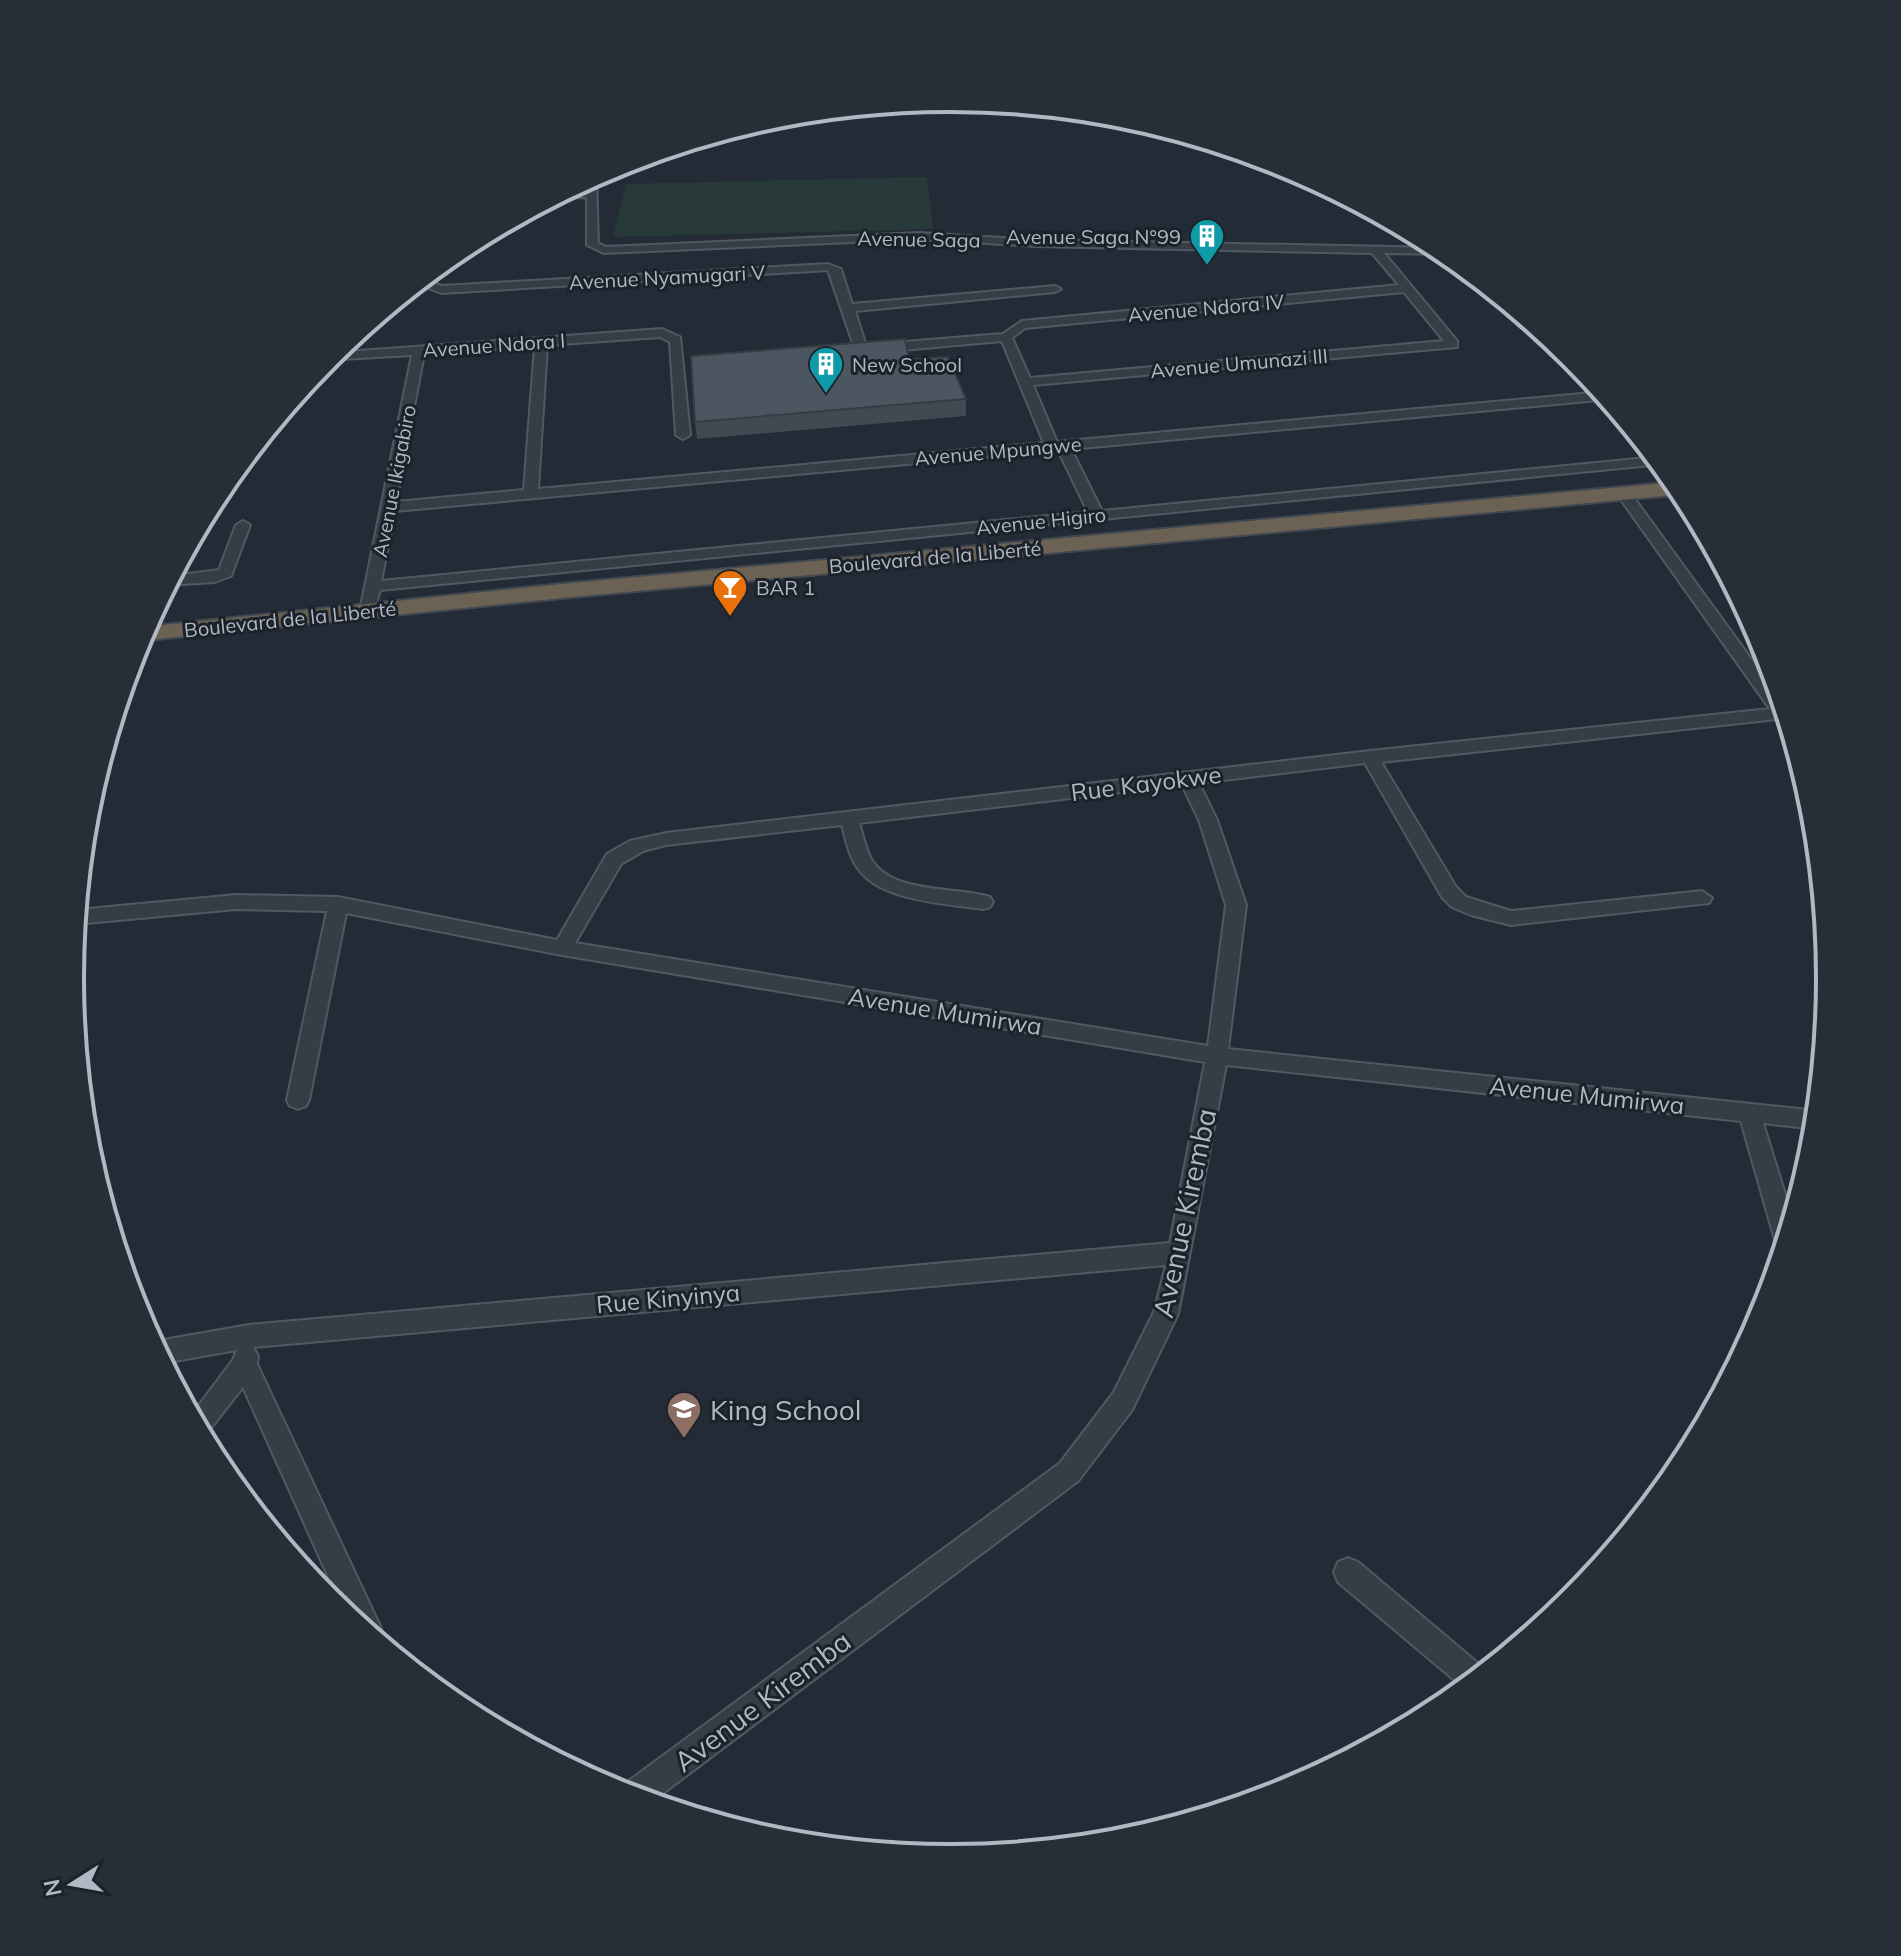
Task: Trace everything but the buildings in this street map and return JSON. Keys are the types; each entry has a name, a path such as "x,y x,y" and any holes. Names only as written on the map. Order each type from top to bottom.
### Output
{"highway":[{"name":"Boulevard de la Liberté","path":"156,633 1666,490"}],"street":[{"path":"585,193 592,192"},
{"name":"Avenue Saga","path":"592,192 593,245 614,251 919,236 1036,243 1419,250"},
{"path":"714,245 718,274"},
{"path":"1374,248 1409,288"},
{"name":"Avenue Nyamugari V","path":"430,286 441,290 835,269 861,349"},
{"name":"Avenue Ndora IV","path":"846,351 1006,337 1022,325 1409,288"},
{"name":"Avenue Umunazi III","path":"1025,382 1453,344 1409,288"},
{"path":"849,308 1055,289"},
{"name":"Avenue Ndora I","path":"348,355 662,333 676,340 678,367"},
{"path":"1006,337 1057,445 1097,516"},
{"path":"531,496 541,342"},
{"name":"Avenue Ikigabiro","path":"368,611 419,350"},
{"path":"683,435 678,367 693,365"},
{"name":"Avenue Mpungwe","path":"389,507 1593,397"},
{"name":"Avenue Higiro","path":"375,586 1646,462"},
{"path":"1624,494 1769,693"},
{"path":"182,579 226,573 243,525"},
{"name":"Rue Kayokwe","path":"562,948 614,859 623,851 666,839 1370,757 1777,718"},
{"path":"1370,757 1449,892 1459,902 1511,918 1702,898"},
{"name":"Avenue Kiremba","path":"644,1789 1069,1472 1123,1401 1166,1314 1180,1253 1217,1056 1236,905 1208,820 1188,778"},
{"path":"849,819 864,864 874,875 918,891 983,902"},
{"name":"Avenue Mumirwa","path":"86,916 236,902 338,904 562,948 1217,1056 1805,1119"},
{"path":"298,1100 338,904"},
{"path":"1749,1112 1781,1221"},
{"name":"Rue Kinyinya","path":"168,1350 249,1336 1180,1253"},
{"path":"205,1419 245,1364 249,1336"},
{"path":"245,1364 358,1609"},
{"path":"1348,1572 1468,1672"}],"shaded area":[{"path":"927,177 933,229 613,237 626,184"}],"place":[{"name":"Avenue Saga N°99","path":"1207,267"},
{"name":"New School","path":"826,395"},
{"name":"BAR 1","path":"730,618"},
{"name":"King School","path":"684,1440"}]}
